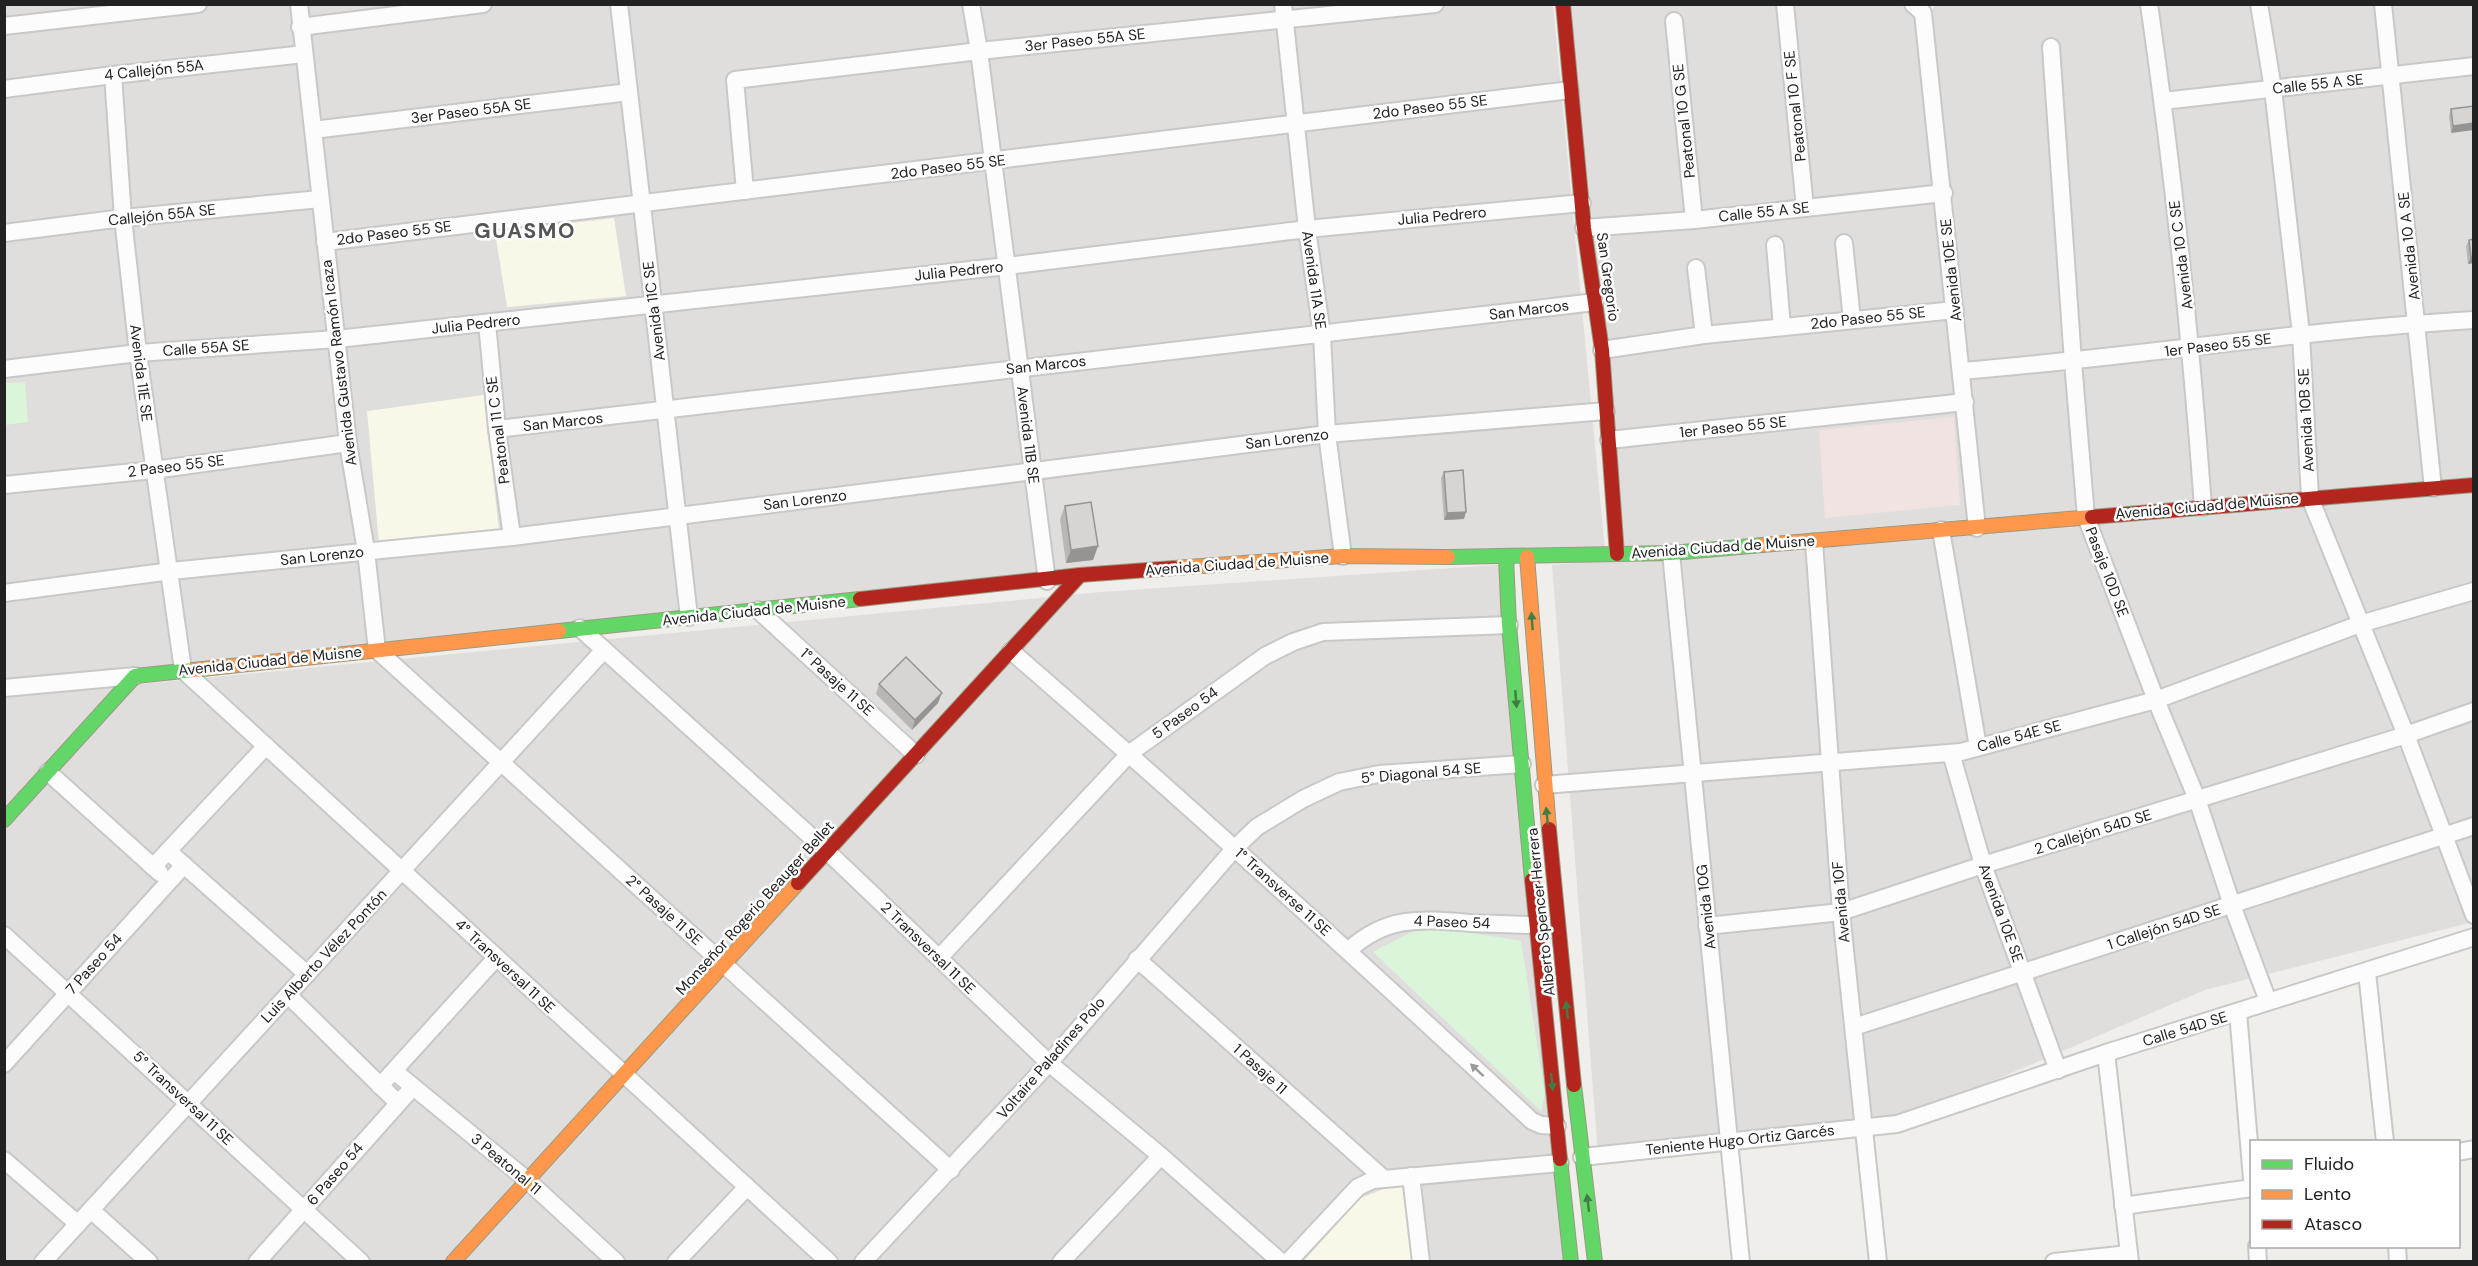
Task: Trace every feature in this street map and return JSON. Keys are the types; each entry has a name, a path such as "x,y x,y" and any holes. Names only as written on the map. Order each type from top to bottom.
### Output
{"street":[{"path":"4,26 198,4"},
{"name":"Avenida Gustavo Ramón Icaza","path":"299,4 348,442 366,551 377,650"},
{"path":"300,27 483,4"},
{"name":"Avenida 11C SE","path":"619,4 689,617"},
{"name":"Avenida 11B SE","path":"970,4 979,51 1047,581"},
{"name":"3er Paseo 55A SE","path":"745,191 735,80 1284,12 1435,4"},
{"name":"San Gregorio","path":"1563,4 1584,228 1602,350 1617,554"},
{"name":"Peatonal 10 F SE","path":"1785,4 1805,208"},
{"name":"Avenida 10 C SE","path":"2149,4 2163,100 2191,348 2203,507"},
{"name":"Avenida 10B SE","path":"2259,4 2273,89 2301,334 2310,498 2406,735 2474,915"},
{"name":"Avenida 10 A SE","path":"2383,4 2418,323 2433,488"},
{"name":"Avenida 10E SE","path":"1922,7 1944,193 1977,528"},
{"name":"Avenida 11A SE","path":"1284,12 1307,229 1322,335 1327,434 1343,556"},
{"name":"Peatonal 10 G SE","path":"1674,21 1694,220"},
{"name":"Pasaje 10D SE","path":"2051,47 2086,517 2156,700 2197,799 2232,905 2268,1001"},
{"name":"4 Callejón 55A","path":"4,89 304,54"},
{"name":"Calle 55 A SE","path":"2163,100 2474,66"},
{"name":"Avenida 11E SE","path":"113,75 123,218 138,353 171,571 183,670"},
{"name":"2do Paseo 55 SE","path":"324,242 1570,90"},
{"name":"3er Paseo 55A SE","path":"312,130 629,92"},
{"name":"Calle 55 A SE","path":"1584,228 1694,220 1944,193"},
{"name":"Callejón 55A SE","path":"4,233 123,218 320,199"},
{"name":"Julia Pedrero","path":"336,339 1007,266 1307,229 1582,203"},
{"path":"1844,243 1852,320"},
{"path":"1774,245 1782,327"},
{"path":"1696,268 1704,335"},
{"name":"San Marcos","path":"496,429 1595,302"},
{"name":"2do Paseo 55 SE","path":"1602,350 1704,335 1955,310"},
{"name":"1er Paseo 55 SE","path":"1962,371 2073,362 2301,334 2474,320"},
{"name":"Peatonal 11 C SE","path":"487,323 496,429 512,537"},
{"name":"Calle 55A SE","path":"4,369 138,353 336,339"},
{"name":"1er Paseo 55 SE","path":"1609,440 1965,402"},
{"name":"San Lorenzo","path":"4,593 171,571 512,537 1327,434 1606,411"},
{"name":"2 Paseo 55 SE","path":"4,485 154,470 348,442"},
{"name":"Avenida Ciudad de Muisne","path":"4,688 1080,576 1343,556 1527,557 1671,553 2474,485"},
{"path":"1941,530 1978,747"},
{"name":"Avenida 10F","path":"1814,542 1842,912 1878,1262"},
{"name":"Avenida 10G","path":"1671,553 1741,1262"},
{"name":"Alberto Spencer Herrera","path":"1506,557 1509,625 1521,764 1571,1262"},
{"name":"Alberto Spencer Herrera","path":"1527,557 1544,784 1595,1262"},
{"name":"Monseñor Rogerio Beauger Bellet","path":"453,1262 1080,576"},
{"name":"Calle 54E SE","path":"1544,784 1831,764 1951,753 2156,700 2360,624 2474,591"},
{"name":"1° Pasaje 11 SE","path":"758,610 916,754"},
{"name":"5 Paseo 54","path":"939,958 1130,753 1265,656 1293,642 1323,632 1509,625"},
{"name":"2 Transversal 11 SE","path":"580,628 828,852 1049,1063 1161,1156 1281,1262"},
{"name":"2° Pasaje 11 SE","path":"377,650 500,764 726,964 951,1170"},
{"name":"Luis Alberto Vélez Pontón","path":"43,1262 604,650"},
{"name":"1° Transverse 11 SE","path":"1011,651 1130,753 1234,849 1349,950 1532,1121 1541,1125 1557,1126"},
{"name":"4° Transversal 11 SE","path":"183,670 829,1262"},
{"path":"4,820 135,676"},
{"name":"2 Callejón 54D SE","path":"1707,926 1842,912 2406,735 2474,711"},
{"path":"153,867 266,746"},
{"name":"Avenida 10E SE","path":"1951,753 1983,866 2058,1070"},
{"name":"5° Diagonal 54 SE","path":"1234,849 1257,827 1303,799 1339,782 1379,774 1521,764"},
{"path":"48,772 169,881"},
{"name":"1 Callejón 54D SE","path":"1854,1027 2474,826"},
{"name":"Voltaire Paladines Polo","path":"863,1262 1049,1063 1234,849"},
{"path":"168,851 307,974"},
{"name":"7 Paseo 54","path":"4,1064 184,865"},
{"name":"4 Paseo 54","path":"1349,950 1368,934 1403,921 1423,919 1527,925"},
{"name":"5° Transversal 11 SE","path":"4,935 361,1262"},
{"name":"Calle 54D SE","path":"1897,1124 2106,1053 2474,937"},
{"path":"380,1086 496,958"},
{"name":"1 Pasaje 11","path":"1137,959 1383,1178"},
{"path":"2367,972 2385,1140"},
{"path":"288,995 398,1103"},
{"path":"2238,1012 2250,1155"},
{"path":"2054,1262 2129,1258 2106,1053"},
{"name":"3 Peatonal 11","path":"394,1071 527,1180 616,1262"},
{"name":"6 Paseo 54","path":"257,1262 413,1087"},
{"name":"Teniente Hugo Ortiz Garcés","path":"1582,1157 1897,1124"},
{"path":"1061,1262 1161,1156"},
{"path":"4,1160 78,1224"},
{"path":"1288,1262 1358,1187 1383,1178 1560,1163"},
{"path":"1411,1176 1421,1262"},
{"path":"676,1262 747,1187"},
{"path":"2123,1206 2250,1188"},
{"path":"91,1210 149,1262"}],"shaded area":[{"path":"1900,4 1916,17 1967,519 1622,549 1570,5"},
{"path":"1936,4 2473,5 2473,482 1982,523 1970,377 1960,310 1928,16"},
{"path":"5,5 611,5 684,614 5,681"},
{"path":"628,5 1553,5 1605,550 1347,551 692,613"},
{"path":"614,218 626,296 507,307 495,232"},
{"path":"483,334 486,393 367,411 359,350"},
{"path":"484,395 499,531 379,544 367,411"},
{"path":"1954,417 1960,505 1825,518 1819,430"},
{"path":"2473,488 2473,922 2205,990 1897,1122 1598,1154 1552,565"},
{"path":"1511,564 1570,1261 5,1262 5,697 1101,592"},
{"path":"1393,1185 1407,1186 1416,1261 1303,1262 1359,1199"}],"green space":[{"path":"25,382 28,422 5,425 5,383"},
{"path":"1442,928 1521,941 1545,1095 1541,1111 1373,952 1411,932"}],"building":[{"path":"2474,106 2474,123 2453,126 2451,109"},
{"path":"2474,239 2474,257 2471,257 2469,240"},
{"path":"1463,470 1466,512 1447,513 1444,472"},
{"path":"1091,502 1098,546 1071,550 1065,506"},
{"path":"906,657 942,693 915,720 879,684"}],"traffic: fast":[{"path":"1448,557 1671,553 1762,545"},
{"path":"1506,557 1509,625 1532,880"},
{"path":"559,631 860,599"},
{"path":"4,820 135,676 193,670"},
{"path":"1574,1085 1595,1262"},
{"path":"1560,1159 1571,1262"}],"traffic: slow":[{"path":"1762,545 2092,517"},
{"path":"1174,568 1343,556 1448,557"},
{"path":"1527,557 1549,829"},
{"path":"193,670 559,631"},
{"path":"453,1262 798,883"}],"traffic: jam":[{"path":"1563,4 1584,228 1602,350 1617,554"},
{"path":"2092,517 2474,485"},
{"path":"860,599 1080,575 1174,568"},
{"path":"798,883 1080,575"},
{"path":"1549,829 1574,1085"},
{"path":"1532,880 1560,1159"}],"district":[{"name":"GUASMO","path":"525,231"}]}
